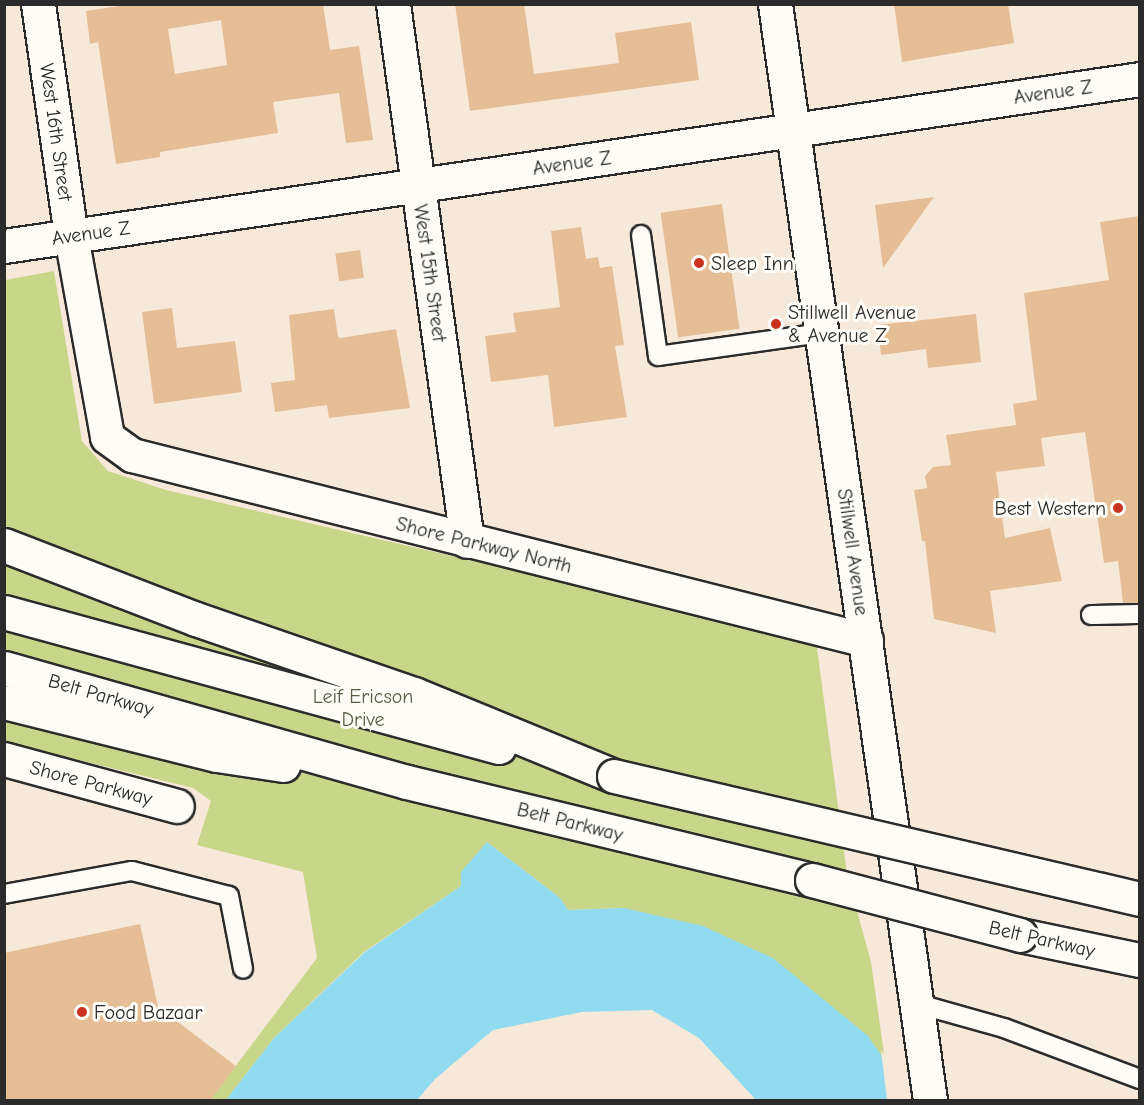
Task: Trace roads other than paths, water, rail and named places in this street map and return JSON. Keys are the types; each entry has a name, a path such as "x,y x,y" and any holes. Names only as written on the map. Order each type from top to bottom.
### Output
{"main road":[{"name":"West 16th Street","path":"38,4 71,236 107,437"},
{"name":"West 15th Street","path":"393,4 467,541"},
{"name":"Stillwell Avenue","path":"775,4 930,1101"},
{"name":"Avenue Z","path":"4,246 1140,79"},
{"name":"Shore Parkway North","path":"107,437 132,455 866,640"},
{"path":"4,545 196,619 410,709 614,776 1140,899"},
{"path":"4,612 410,709"},
{"name":"Belt Parkway","path":"4,668 407,782 812,880 1020,935 1140,960"},
{"path":"4,702 217,755 407,782"},
{"name":"Shore Parkway","path":"4,759 177,806"}],"lane":[{"path":"641,235 658,356 822,333"},
{"path":"1091,615 1140,614"},
{"path":"4,894 132,871 229,896 243,969"},
{"path":"915,1003 1004,1028 1140,1079"}],"water":[{"path":"487,842 560,898 568,910 624,908 703,926 773,958 868,1036 912,1100 756,1100 699,1038 652,1010 582,1012 493,1030 435,1079 417,1100 226,1100 274,1038 365,952 461,886 461,872"}],"place":[{"name":"Sleep Inn","path":"699,263"},
{"name":"Stillwell Avenue & Avenue Z","path":"776,324"},
{"name":"Best Western","path":"1118,508"},
{"name":"Food Bazaar","path":"82,1012"}],"park label":[{"name":"Leif Ericson Drive","path":"363,708"}]}
